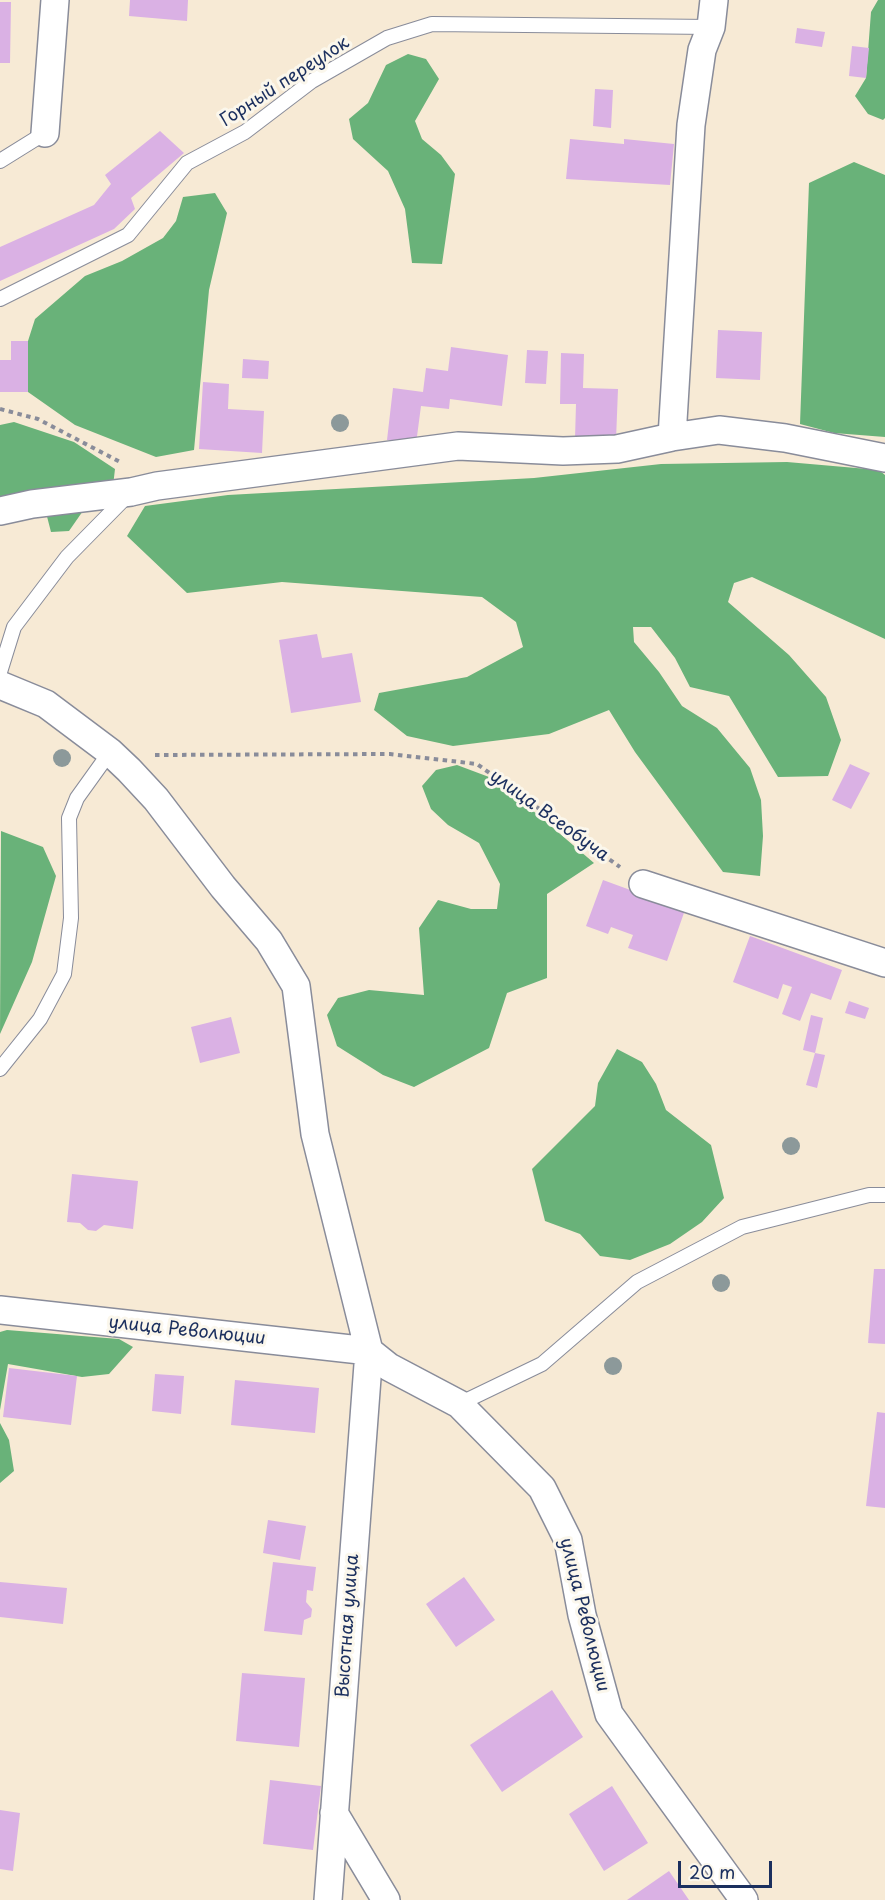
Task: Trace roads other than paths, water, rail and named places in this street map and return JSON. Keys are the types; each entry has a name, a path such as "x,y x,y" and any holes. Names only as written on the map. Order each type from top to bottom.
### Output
{"street":[{"path":"45,133 55,0"},
{"path":"672,436 691,125 702,50 711,27 714,0"},
{"path":"0,511 32,504 131,492 157,486 458,446 563,451 617,449 672,436 719,430 785,438 885,458"},
{"name":"Высотная улица","path":"0,685 46,704 119,761 156,799 223,887 269,941 296,986 315,1134 369,1351 328,1900"},
{"path":"643,884 885,963"},
{"name":"улица Революции","path":"0,1310 369,1351 389,1366 459,1404 543,1488 568,1540 582,1615 609,1714 744,1900"},
{"path":"334,1813 386,1900"}],"lane":[{"name":"Горный переулок","path":"0,299 128,235 187,163 244,132 312,81 387,38 432,24 711,27"},
{"path":"0,161 45,133"},
{"path":"0,672 14,627 68,557 131,492"},
{"path":"0,1069 40,1019 64,974 71,918 69,818 77,798 119,761"},
{"path":"459,1404 542,1364 637,1282 742,1227 869,1195 885,1195"}]}
